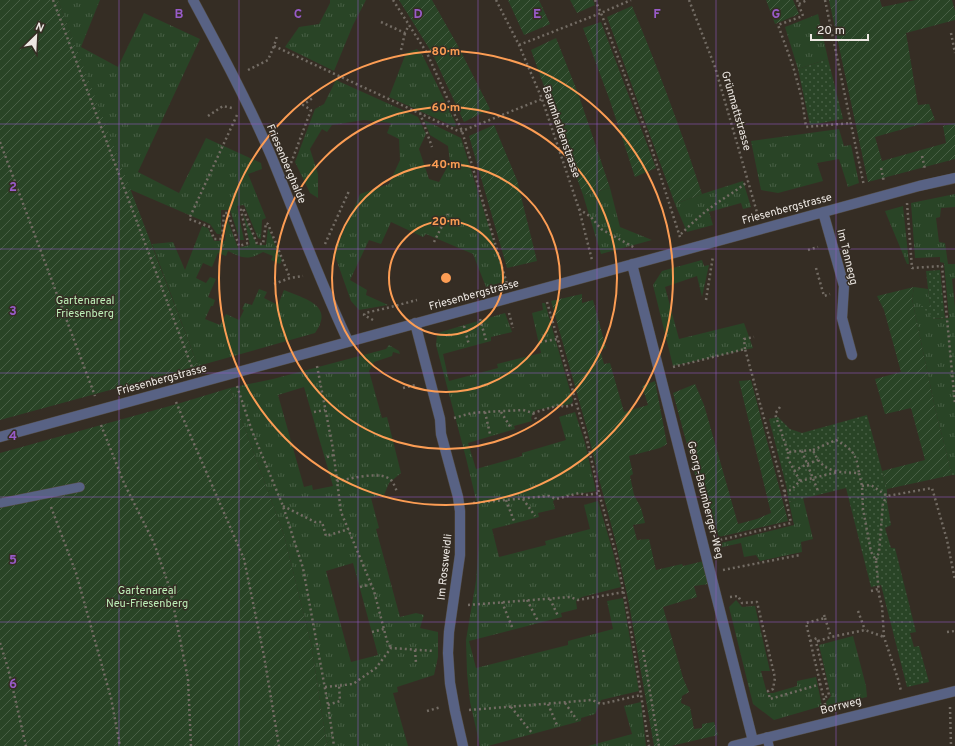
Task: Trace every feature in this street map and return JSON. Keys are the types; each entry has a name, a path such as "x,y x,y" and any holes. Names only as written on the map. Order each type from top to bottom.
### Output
{"street":[{"name":"Friesenberghalde","path":"193,0 241,92 271,157 333,311 348,341"},
{"name":"Friesenbergstrasse","path":"0,437 867,200 955,178"},
{"name":"Im Tannegg","path":"823,212 844,286 842,318 852,356"},
{"name":"Georg-Baumberger-Weg","path":"632,264 753,741"},
{"name":"Im Rossweidli","path":"415,323 440,419 441,434 458,497 460,511 460,555 450,626 448,653 450,683 463,746"},
{"name":"Borrweg","path":"738,745 753,741 768,742 955,690"}],"lane":[{"path":"0,503 80,487"}],"path":[{"path":"53,0 194,371"},
{"path":"393,0 427,53 462,131 507,285"},
{"name":"Baumhaldenstrasse","path":"496,0 519,45 542,100 579,209 593,266 597,274"},
{"path":"595,0 646,131 680,236 692,223 717,203 741,188 748,181"},
{"path":"519,45 631,0"},
{"name":"Grünmattstrasse","path":"689,0 715,67 762,229"},
{"path":"797,0 803,16 778,25 793,66 802,99 806,127 851,123"},
{"path":"799,4 807,0"},
{"path":"825,0 867,200"},
{"path":"381,22 405,32"},
{"path":"401,50 405,32 409,24"},
{"path":"951,33 955,53"},
{"path":"248,70 268,60 277,36"},
{"path":"274,46 458,131 462,131 542,100"},
{"path":"290,164 311,110 303,105 314,97"},
{"path":"208,116 223,106 234,108"},
{"path":"239,109 189,219 210,227 214,239 222,239 224,213 228,213 239,246 248,243 241,210 243,208 257,244 263,244 266,223 268,224 290,278"},
{"path":"419,113 432,148"},
{"path":"0,142 96,397"},
{"path":"922,156 926,171"},
{"path":"881,168 884,182"},
{"path":"325,244 349,191"},
{"path":"907,201 912,268 942,266 955,404"},
{"path":"579,209 591,217 601,229 638,250"},
{"path":"434,242 448,214"},
{"path":"706,300 714,254"},
{"path":"816,268 824,296 844,290"},
{"path":"274,284 290,278 310,274"},
{"path":"546,299 587,440 598,493 617,558 649,746"},
{"path":"376,321 364,315 365,313 417,300"},
{"path":"508,310 514,328"},
{"path":"480,317 486,340"},
{"path":"462,322 469,345"},
{"path":"704,544 791,523 784,491 745,349 744,339 754,337"},
{"path":"540,342 558,339"},
{"path":"659,370 745,349"},
{"path":"317,363 334,455 342,512 372,584 387,641 391,648"},
{"path":"236,383 252,431 283,506 303,568 325,687 334,746"},
{"path":"403,388 421,384"},
{"path":"175,400 244,560 264,656 279,746"},
{"path":"452,419 472,413 485,412 523,410 533,413 559,405 564,407 576,404"},
{"path":"780,407 775,414 788,452 788,459 800,481"},
{"path":"314,412 325,410"},
{"path":"485,412 490,434"},
{"path":"501,412 511,428"},
{"path":"533,413 536,419"},
{"path":"99,421 124,483 154,543 170,589 188,679 191,746"},
{"path":"788,452 813,450 836,440 846,446 857,458 862,486 863,509 871,552 876,560"},
{"path":"813,450 822,466 838,472"},
{"path":"802,451 818,491"},
{"path":"326,457 334,455"},
{"path":"794,471 818,460"},
{"path":"784,491 791,490 800,481 838,472 859,473"},
{"path":"337,481 371,475 385,477 390,479 397,491"},
{"path":"862,486 871,485 887,496 932,488 947,540 955,580"},
{"path":"46,493 76,573 111,698 120,746"},
{"path":"473,503 549,496 556,499 579,493 586,495 598,493"},
{"path":"887,496 883,503 879,552 876,560 878,589 882,606 884,637 901,691"},
{"path":"523,499 535,516"},
{"path":"506,500 514,521"},
{"path":"283,506 315,522 322,522 326,536 349,529"},
{"path":"711,573 800,555"},
{"path":"360,587 372,584"},
{"path":"871,591 878,589"},
{"path":"468,605 570,597 578,600 624,592"},
{"path":"717,598 738,596 742,603 757,602 776,678 773,689 768,691 770,699 821,684"},
{"path":"550,598 558,616"},
{"path":"527,600 538,621"},
{"path":"502,602 512,627"},
{"path":"858,611 865,630"},
{"path":"827,710 806,623 824,617 831,637"},
{"path":"372,632 384,629"},
{"path":"818,642 831,637 865,630 884,637"},
{"path":"947,632 955,630"},
{"path":"810,641 817,638 818,642"},
{"path":"818,642 816,642 829,695 824,698"},
{"path":"0,643 26,746"},
{"path":"325,687 352,684 376,668 391,648"},
{"path":"391,648 440,652"},
{"path":"415,650 416,663"},
{"path":"642,650 659,746"},
{"path":"328,705 340,701 339,685"},
{"path":"469,710 592,700 601,704 641,695"},
{"path":"565,703 577,720"},
{"path":"548,704 557,725"},
{"path":"950,704 951,746"},
{"path":"427,711 445,706"},
{"path":"511,707 532,733"}],"green space":[{"name":"Gartenareal Friesenberg","path":"0,0 58,0 198,366 0,420"},
{"path":"58,0 100,0 81,47 118,67 144,13 200,39 138,172 179,193 206,138 261,163 262,169 248,174 266,218 262,220 261,239 258,238 244,205 237,206 244,240 240,240 230,210 221,210 221,234 217,234 210,224 129,189"},
{"path":"330,0 366,0 353,25 334,71 285,47 299,27 319,24 330,3"},
{"path":"399,0 432,0 458,46 490,109 464,122 432,53"},
{"path":"508,0 539,0 550,24 524,35"},
{"path":"570,0 593,0 595,5 577,13"},
{"path":"766,0 793,0 799,14 775,24"},
{"path":"829,0 880,0 882,7 916,0 952,0 955,11 955,20 906,33 918,105 929,104 935,120 875,137 882,161 946,143 943,126 955,123 955,159 868,182"},
{"path":"632,6 669,99 702,194 675,204 607,17"},
{"path":"818,14 828,59 798,69 785,27"},
{"path":"601,22 656,168 635,177 610,101 583,28"},
{"path":"556,38 579,96 610,188 583,195 531,50"},
{"path":"417,49 423,56 456,124 455,127 389,97 406,53"},
{"path":"828,59 843,119 810,125 798,69"},
{"path":"336,80 418,117 426,134 419,149 429,179 439,182 450,162 448,146 430,135 424,120 461,138 506,281 486,287 473,254 426,234 423,237 391,222 381,244 369,240 350,280 367,290 366,295 388,305 359,310 351,301 334,253 360,194 389,184 400,160 399,139 387,133 391,123 364,120 332,125 327,132 322,129 310,149 318,174 318,198 310,193 295,162 315,109 324,104"},
{"path":"494,125 517,180 537,261 507,268 469,136"},
{"path":"839,129 844,146 851,145 859,183 848,187 839,159 817,163 823,181 778,193 761,190 751,141"},
{"path":"743,181 751,207 743,209 741,203 709,212 713,225 687,232 675,204"},
{"path":"610,188 620,227 652,240 601,254 583,195"},
{"path":"955,194 955,207 941,208 940,217 936,218 939,242 945,243 948,264 955,264 955,278 952,279 955,307 955,475 952,475 935,408 912,299 914,287 928,289 932,319 949,318 944,263 940,262 940,257 915,258 911,203"},
{"path":"903,206 909,264 907,264 885,211"},
{"path":"243,213 257,245 266,245 268,228 282,260 280,264 271,260 273,256 263,252 246,258 228,251 226,256 218,253 212,267 203,263 196,278 206,283 210,277 216,279 208,297 215,300 205,319 220,325 226,314 239,320 244,310 242,309 245,303 252,305 259,289 267,292 264,298 278,305 284,290 308,300 320,309 322,316 320,323 315,333 198,366 152,244 173,242 185,270 202,226 208,228 214,241 225,241 226,216 238,248 250,245"},
{"path":"702,260 704,266 709,265 702,297 697,276 665,287 679,339 744,323 753,348 673,366 653,285 662,271"},
{"path":"940,270 945,318 931,319 930,311 921,310 921,306 930,306 926,271"},
{"path":"914,287 912,299 935,408 952,475 887,489 882,471 925,460 911,408 885,414 875,379 901,372 884,310 877,296"},
{"path":"582,294 582,303 593,300 606,348 600,350 604,364 610,363 624,412 648,405 642,386 655,381 667,444 660,448 629,456 633,474 630,476 634,495 641,508 645,523 633,525 637,540 649,539 656,570 704,561 709,584 694,586 697,597 663,607 683,678 689,692 682,696 681,703 690,707 694,729 702,728 702,724 714,722 718,735 671,746 654,746 629,604 616,543 587,429 551,301"},
{"path":"542,303 545,303 573,401 571,404 536,410 531,417 532,421 514,426 515,429 468,443 476,469 522,456 522,453 566,440 559,417 575,412 585,443 596,491 559,497 553,501 555,509 538,513 539,517 492,529 499,557 546,545 545,541 590,529 584,505 598,501 613,552 621,587 582,597 576,601 577,609 561,613 562,617 469,641 476,668 568,645 568,641 613,629 607,601 623,598 639,691 601,700 595,714 581,718 581,721 488,746 480,746 470,702 466,640 476,581 479,541 478,508 436,345 437,335 441,332 505,313 512,332 491,337 491,341 443,354 449,381 498,368 497,364 541,353 532,313 543,310"},
{"path":"389,345 399,351 400,354 393,352 392,356 374,362 369,371 382,418 387,417 401,473 389,483 384,495 371,498 379,528 376,529 400,617 416,613 424,615 420,628 438,632 438,657 434,675 397,687 398,692 393,693 408,746 327,746 311,643 284,535 230,388 273,379 386,349","holes":["304,387 333,486 313,490 312,485 304,487 278,395","353,563 378,655 351,662 326,571"]},
{"path":"751,380 788,521 719,537 714,520 708,522 673,393 695,384 704,405 738,524 757,519 771,513 739,381"},
{"name":"Gartenareal Neu-Friesenberg","path":"230,388 284,535 311,643 327,746 0,746 0,453"},
{"path":"867,415 887,489 887,502 891,525 885,528 891,548 895,548 916,632 910,633 914,647 919,646 929,682 907,687 881,585 871,587 846,488 789,502 769,419 778,417 790,429 802,433"},
{"path":"803,498 813,539 801,542 802,552 760,561 756,555 744,557 741,543 718,548 717,544 794,525 789,502"},
{"path":"736,600 742,607 755,606 770,671 761,671 767,693 773,693 797,686 797,681 816,677 822,706 774,720 753,704 729,607"},
{"path":"853,636 866,686 867,697 827,707 826,702 831,696 819,645"},
{"path":"641,702 646,746 588,746 632,734 624,706"}]}
